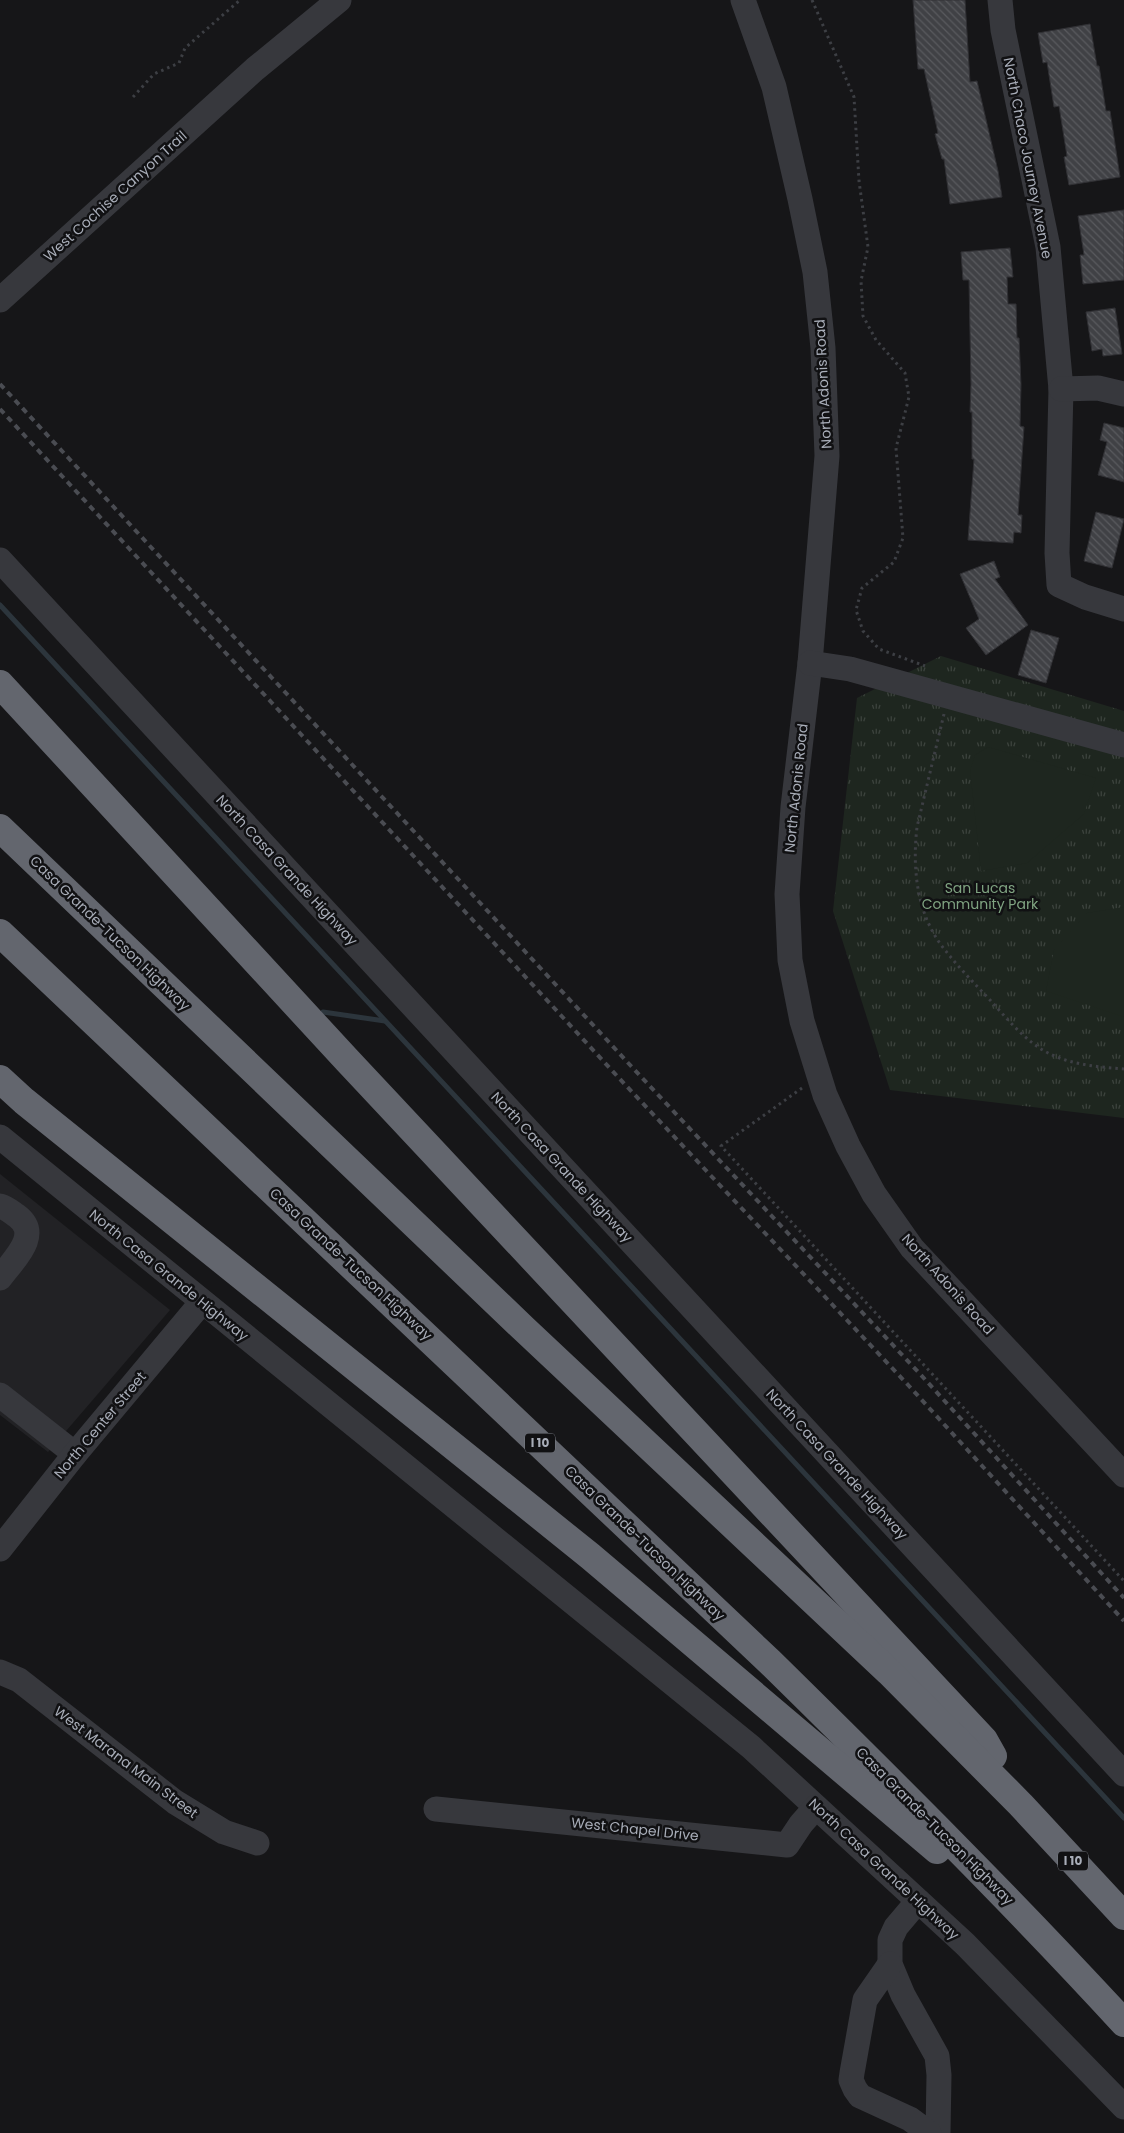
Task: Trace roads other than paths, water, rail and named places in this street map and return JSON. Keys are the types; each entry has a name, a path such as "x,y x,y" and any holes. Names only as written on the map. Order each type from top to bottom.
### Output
{"highway":[{"path":"0,684 347,1060 984,1740 1021,1805"},
{"name":"Casa Grande-Tucson Highway","path":"0,828 516,1321 889,1672 1021,1805 1124,1916"},
{"name":"Casa Grande-Tucson Highway","path":"0,933 756,1649 881,1771 1124,2022"},
{"path":"0,1079 24,1101 590,1556 1069,1964"}],"street":[{"name":"West Cochise Canyon Trail","path":"0,300 262,63 339,0"},
{"name":"North Adonis Road","path":"743,0 774,87 798,190 815,272 823,348 827,456 810,663 793,807 787,894 790,960 802,1021 825,1095 848,1146 874,1194 912,1248 1124,1475"},
{"name":"North Chaco Journey Avenue","path":"1000,0 1002,30 1048,247 1061,389 1057,553 1059,585 1085,598 1124,609"},
{"path":"1061,389 1098,388 1124,394"},
{"name":"North Casa Grande Highway","path":"0,560 1124,1774"},
{"path":"810,663 850,669 1124,745"},
{"name":"North Casa Grande Highway","path":"0,1137 751,1747 965,1944 1124,2108"},
{"path":"0,1206 5,1207 23,1220 28,1230 24,1246 0,1278"},
{"name":"North Center Street","path":"0,1549 75,1454 202,1302"},
{"path":"0,1395 75,1454"},
{"name":"West Marana Main Street","path":"0,1672 19,1680 175,1802 224,1832 257,1843"},
{"name":"West Chapel Drive","path":"436,1809 787,1844 800,1824 816,1807"},
{"path":"918,1901 896,1927 890,1940 890,1964 902,1995 937,2056 939,2075 938,2133"},
{"path":"890,1964 865,2000 855,2048 852,2080 860,2096 910,2119 929,2133"}],"waterway":[{"path":"0,605 1124,1818"},
{"path":"323,1012 385,1021"}],"railway":[{"path":"0,384 631,1066 921,1375 1124,1598"},
{"path":"0,409 618,1077 909,1386 1124,1621"}],"park label":[{"name":"San Lucas Community Park","path":"980,896"}]}
